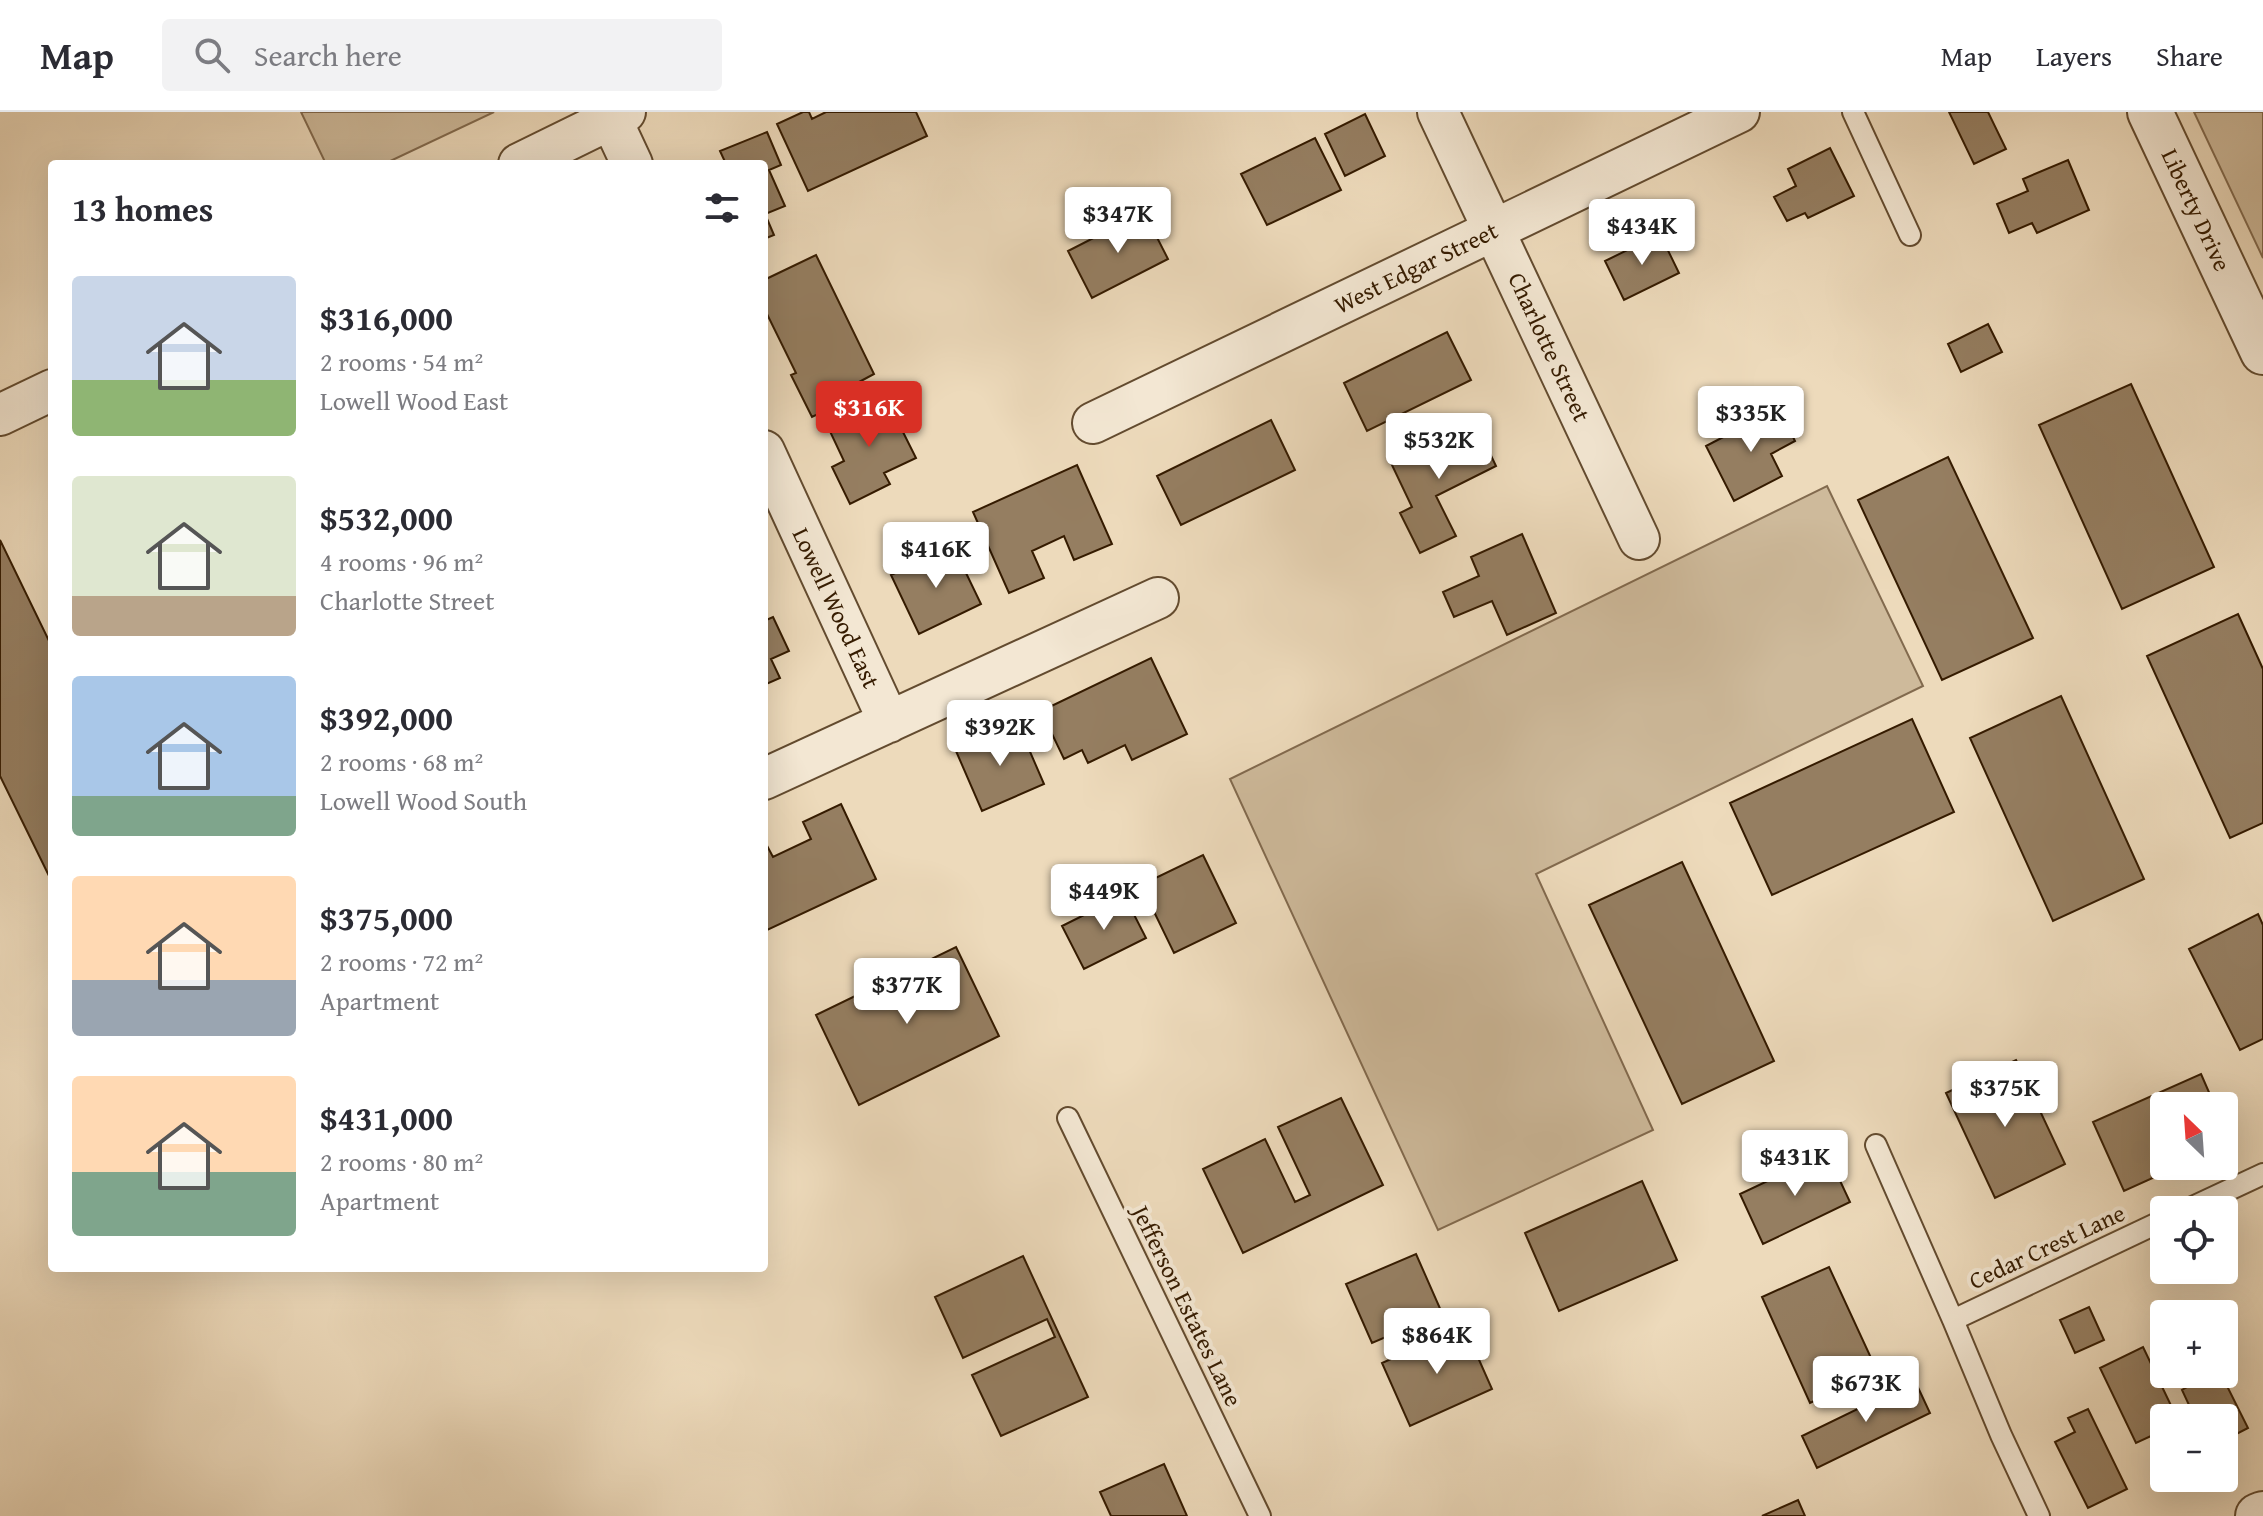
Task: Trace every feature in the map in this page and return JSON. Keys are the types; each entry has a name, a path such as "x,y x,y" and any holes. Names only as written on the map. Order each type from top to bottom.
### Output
{"street":[{"name":"Charlotte Street","path":"1438,112 1639,539"},
{"name":"West Edgar Street","path":"1093,423 1739,112"},
{"name":"Liberty Drive","path":"2150,112 2263,352"},
{"path":"527,160 618,115 631,160"},
{"path":"0,415 48,392"},
{"name":"Lowell Wood East","path":"768,460 889,722"},
{"path":"768,777 1158,598"}],"lane":[{"path":"1853,112 1910,235"},
{"name":"Jefferson Estates Lane","path":"1068,1118 1260,1516"},
{"name":"Cedar Crest Lane","path":"1876,1145 2039,1516"},
{"path":"2216,1196 2263,1174"},
{"name":"Cedar Crest Lane","path":"1953,1320 2150,1227"}],"shaded area":[{"path":"301,112 494,112 392,160 324,160"},
{"path":"2194,112 2263,112 2263,258"},
{"path":"1827,486 1923,686 1536,874 1653,1130 1438,1230 1230,779"}],"building":[{"path":"809,112 812,119 826,112 916,112 927,136 808,191 777,124"},
{"path":"1949,112 1988,112 2006,149 1974,164"},
{"path":"1365,114 1385,156 1345,176 1325,134"},
{"path":"767,132 781,165 769,170 785,206 768,213 768,160 724,160 720,151"},
{"path":"1315,138 1341,190 1267,225 1241,174"},
{"path":"1830,148 1854,196 1808,218 1805,213 1787,221 1774,197 1796,186 1788,169"},
{"path":"2068,160 2089,210 2037,233 2032,223 2009,233 1997,204 2028,191 2023,179"},
{"path":"1144,212 1168,259 1092,298 1068,251"},
{"path":"768,221 774,235 768,237"},
{"path":"1660,234 1679,273 1624,300 1605,261"},
{"path":"816,255 874,374 846,389 851,398 812,417 791,375 796,373 768,316 768,278"},
{"path":"1988,324 2002,352 1961,372 1948,344"},
{"path":"1447,332 1471,380 1367,431 1344,383"},
{"path":"2131,384 2214,567 2122,609 2039,425"},
{"path":"885,396 916,458 884,473 890,484 850,504 832,467 844,461 827,425"},
{"path":"1779,408 1795,441 1771,454 1782,476 1734,501 1706,446"},
{"path":"1271,420 1295,470 1181,525 1157,476"},
{"path":"1475,422 1496,466 1436,496 1456,536 1420,553 1400,513 1412,507 1391,463"},
{"path":"1948,457 2033,638 1942,680 1858,500"},
{"path":"1077,465 1112,544 1074,560 1064,536 1032,551 1044,578 1009,593 973,512"},
{"path":"1522,534 1556,613 1507,635 1492,601 1454,617 1443,592 1479,576 1471,557"},
{"path":"0,540 48,639 48,874 0,776"},
{"path":"953,546 981,604 919,634 891,575"},
{"path":"2238,614 2263,669 2263,823 2230,838 2147,656"},
{"path":"773,617 789,651 771,659 780,678 768,683 768,619"},
{"path":"1151,658 1187,734 1132,760 1125,745 1088,763 1082,750 1064,759 1041,711"},
{"path":"2061,696 2144,879 2053,921 1970,738"},
{"path":"1912,719 1954,812 1772,895 1730,803"},
{"path":"1018,724 1044,784 982,811 956,751"},
{"path":"841,804 876,879 768,930 768,848 773,857 811,839 803,822"},
{"path":"1203,855 1236,923 1174,953 1141,885"},
{"path":"1682,862 1774,1061 1682,1104 1589,905"},
{"path":"1124,895 1146,938 1084,969 1062,926"},
{"path":"2258,914 2263,925 2263,1039 2240,1050 2189,949"},
{"path":"956,947 999,1036 859,1105 816,1015"},
{"path":"2016,1060 2065,1164 1995,1198 1946,1093"},
{"path":"2201,1074 2209,1092 2160,1092"},
{"path":"2150,1097 2150,1179 2124,1191 2093,1122"},
{"path":"1341,1098 1383,1185 1243,1253 1203,1169 1265,1139 1295,1202 1310,1195 1278,1127"},
{"path":"1827,1153 1850,1202 1763,1244 1740,1194"},
{"path":"1642,1181 1677,1260 1559,1311 1525,1233"},
{"path":"1416,1254 1442,1313 1372,1343 1346,1284"},
{"path":"1023,1256 1088,1397 1001,1436 972,1375 1055,1337 1047,1319 963,1358 935,1297"},
{"path":"1829,1267 1878,1373 1810,1403 1762,1297"},
{"path":"2089,1307 2104,1340 2075,1353 2060,1320"},
{"path":"1464,1326 1492,1389 1410,1426 1382,1363"},
{"path":"2143,1347 2150,1362 2150,1388 2163,1388 2170,1404 2150,1404 2150,1436 2136,1443 2100,1368"},
{"path":"1915,1381 1930,1413 1817,1468 1802,1436"},
{"path":"2228,1388 2236,1404 2188,1404 2182,1390"},
{"path":"2238,1408 2248,1428 2238,1433"},
{"path":"2088,1409 2127,1489 2088,1508 2055,1442 2075,1432 2068,1418"},
{"path":"1164,1464 1187,1516 1111,1516 1100,1492"},
{"path":"1798,1500 1805,1516 1762,1516"}]}
